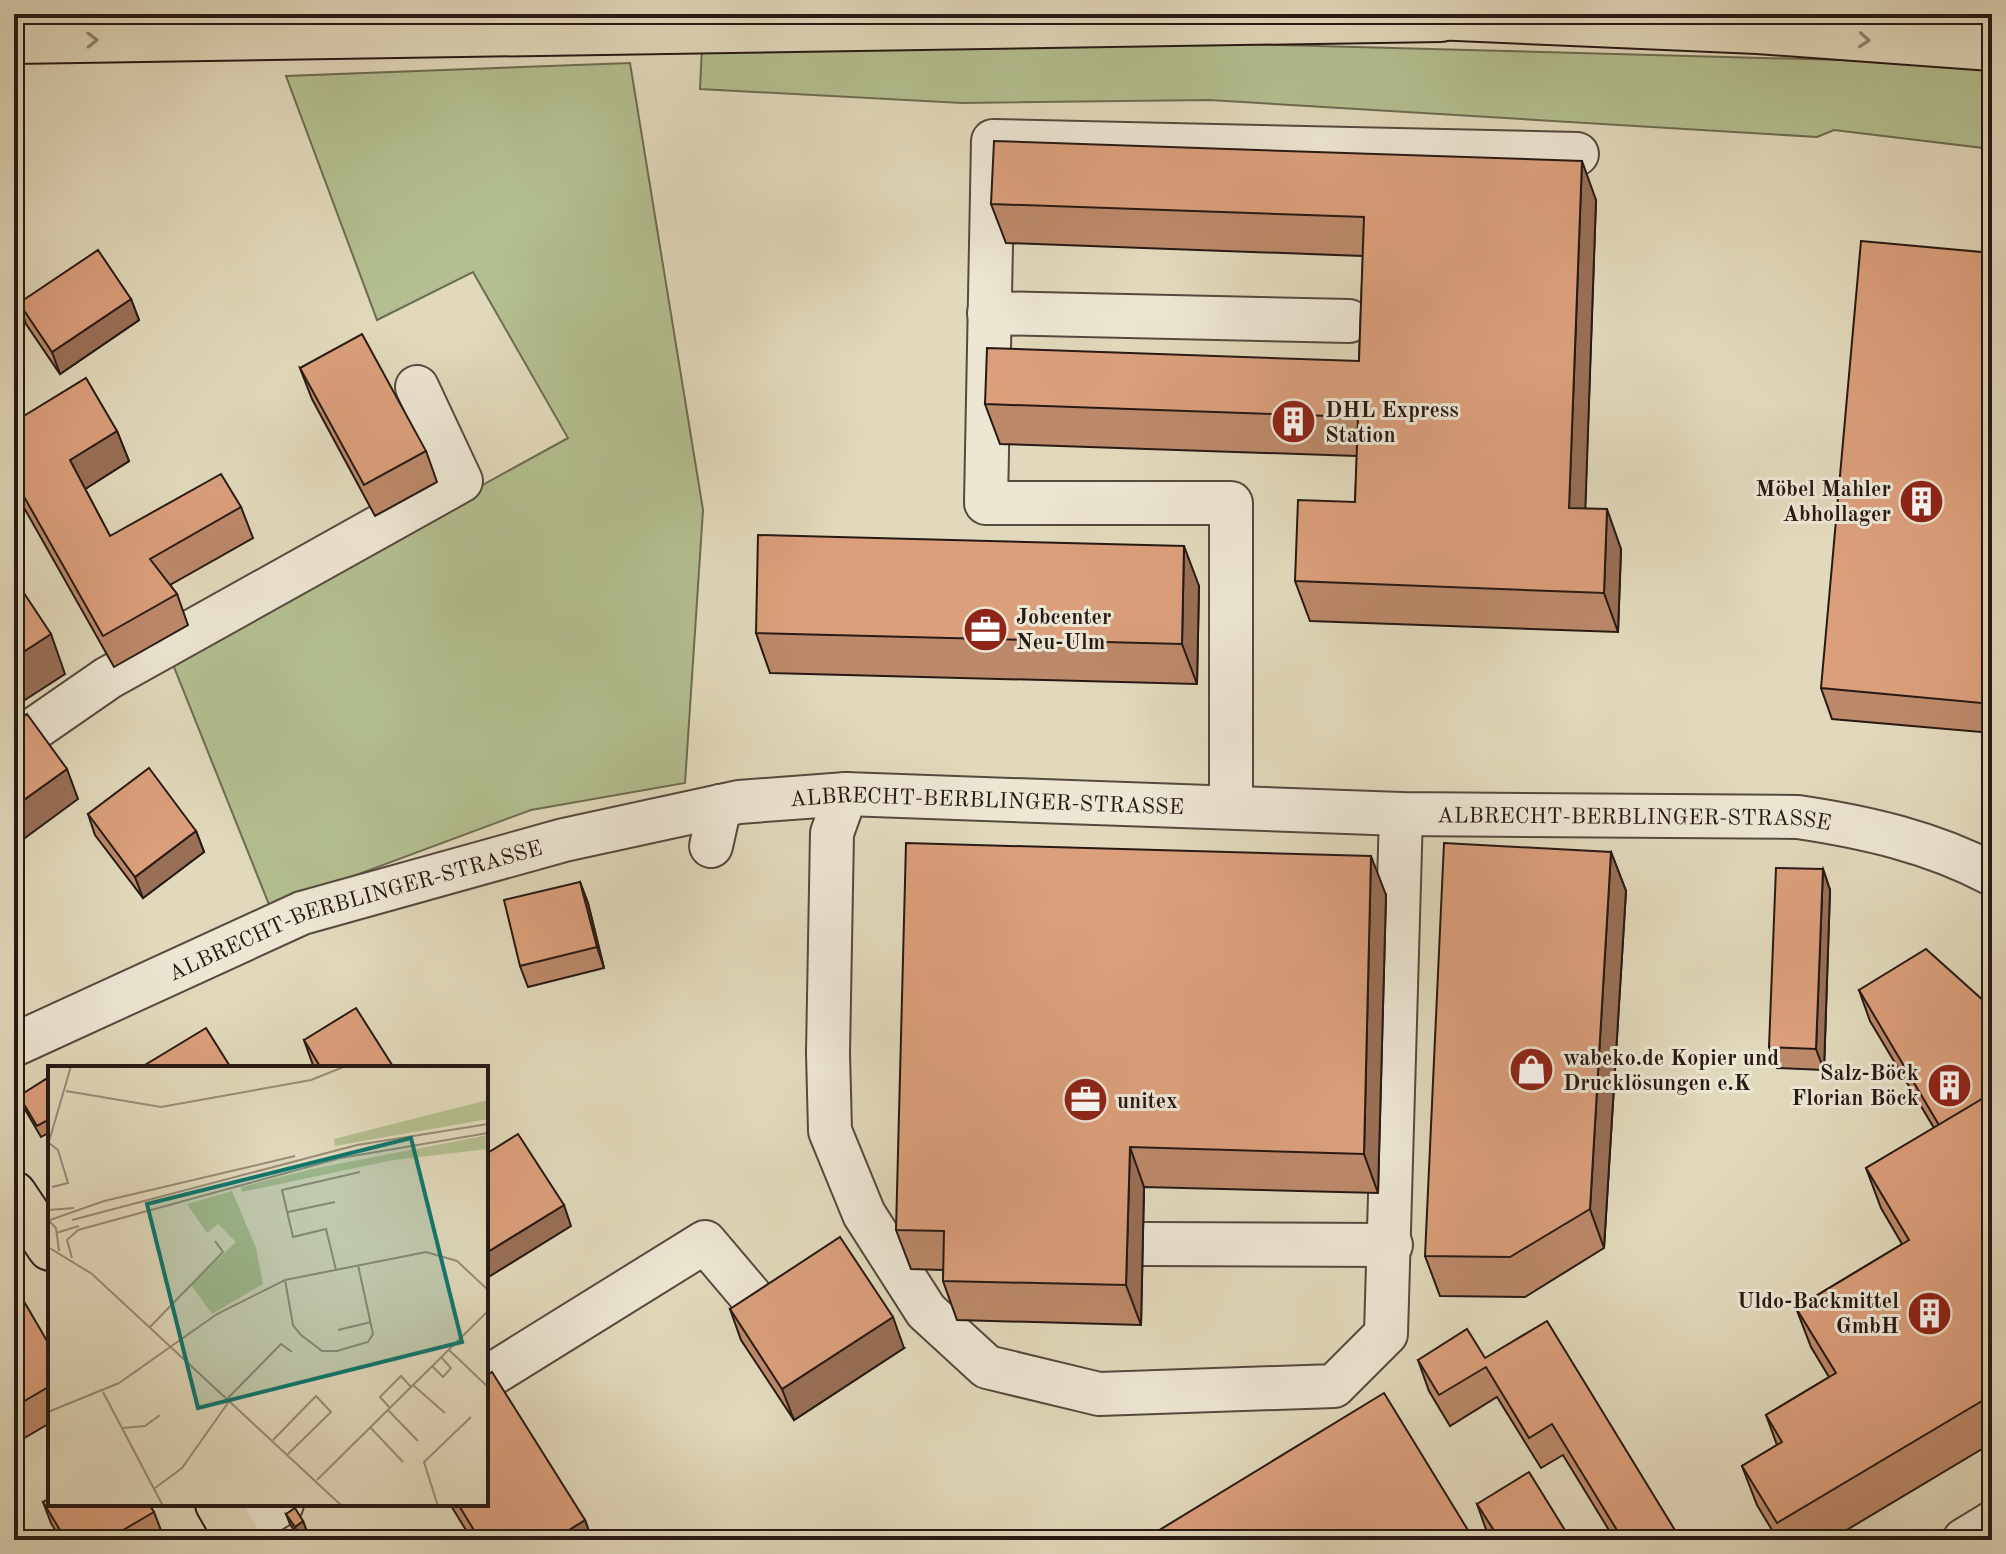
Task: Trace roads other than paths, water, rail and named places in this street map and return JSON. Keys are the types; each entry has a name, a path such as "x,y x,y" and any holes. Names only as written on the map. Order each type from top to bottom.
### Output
{"main road":[{"path":"1388,14 1441,19"},
{"path":"14,41 1441,19 1637,25 1992,48"},
{"path":"14,1194 48,1245"}],"street":[{"path":"1231,807 1231,503 986,503 993,141 1577,154"},
{"path":"989,313 1349,321"},
{"path":"14,743 108,678 461,481 417,387"},
{"path":"846,794 832,833 828,1053 830,1131 864,1214 926,1311 987,1367 1099,1394 1334,1386 1386,1334 1391,1245 1401,814"},
{"name":"ALBRECHT-BERBLINGER-STRASSE","path":"14,1045 302,913 564,840 720,806 846,794 1401,814 1798,817 1851,825 1909,840 1992,874"},
{"path":"711,846 720,806"},
{"path":"488,1377 705,1242 771,1320"},
{"path":"1143,1244 1391,1245"},
{"path":"231,1526 277,1506"},
{"path":"1964,1540 1992,1523"}],"place":[{"name":"DHL Express Station","path":"1294,422"},
{"name":"Möbel Mahler Abhollager","path":"1922,501"},
{"name":"Jobcenter Neu-Ulm","path":"985,629"},
{"name":"wabeko.de Kopier und Drucklösungen e.K","path":"1532,1070"},
{"name":"Salz-Böck Florian Böck","path":"1950,1085"},
{"name":"unitex","path":"1086,1100"},
{"name":"Uldo-Backmittel GmbH","path":"1930,1313"}]}
